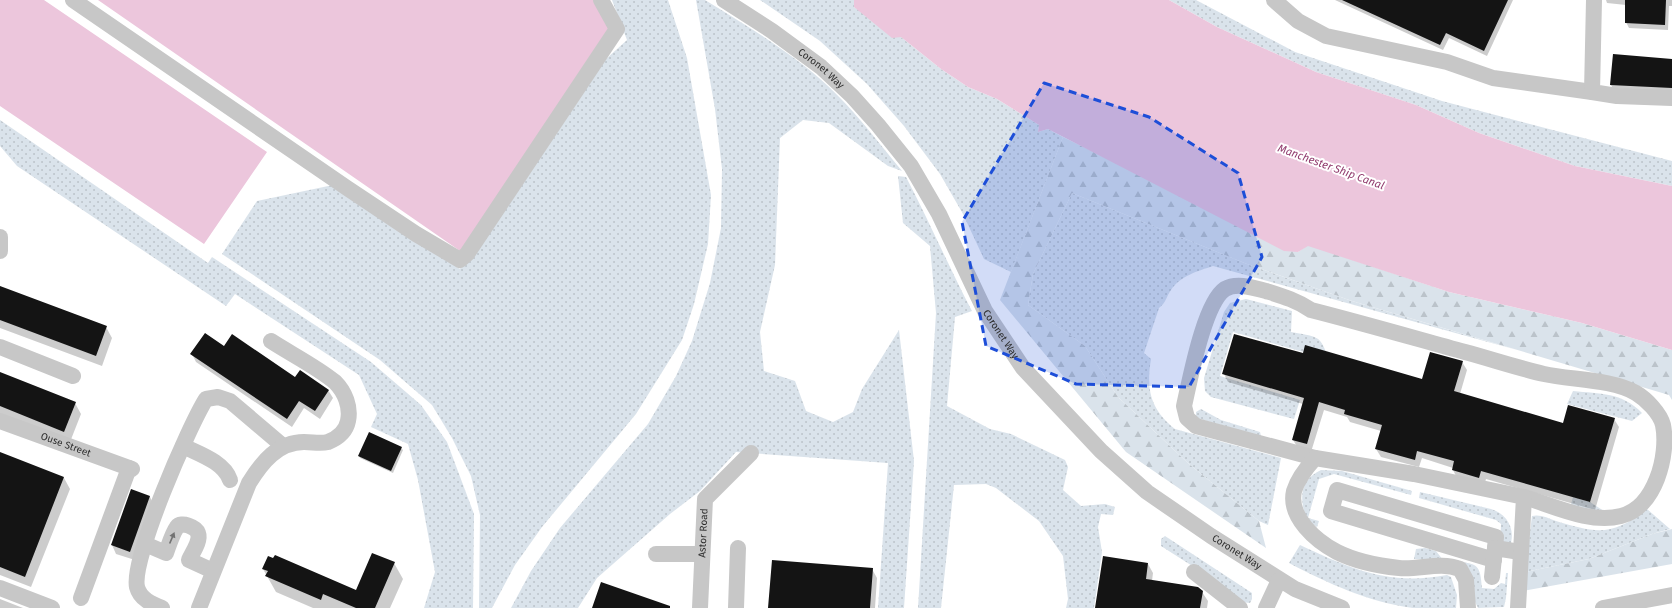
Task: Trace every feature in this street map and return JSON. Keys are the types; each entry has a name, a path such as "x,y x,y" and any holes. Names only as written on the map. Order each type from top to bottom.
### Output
{"street":[{"path":"73,0 416,234 460,260 467,254 617,29 601,0"},
{"path":"1274,0 1298,21 1326,36 1447,62 1493,78 1617,96 1672,98"},
{"path":"1592,92 1594,0"},
{"name":"Coronet Way","path":"727,2 772,31 821,67 852,96 878,125 911,166 940,214 962,264 992,322 1023,368 1101,451 1147,492 1279,580 1302,592 1342,608"},
{"path":"0,237 0,251"},
{"path":"1240,286 1251,287 1297,300 1311,310 1544,374 1613,385 1635,392 1647,401 1662,423 1662,454 1657,478 1652,491 1644,503 1633,511 1623,516 1610,518 1589,517 1524,497 1414,474 1316,458 1196,426 1186,418 1184,406 1208,312 1216,297 1226,288 1240,286"},
{"path":"199,608 249,483 258,468 272,454 283,446 305,442 322,443 337,438 348,423 350,412 344,394 335,383 271,341"},
{"path":"0,347 73,376"},
{"path":"162,608 143,597 138,588 138,564 183,446 197,413 206,399 218,397 230,402 283,446"},
{"name":"Ouse Street","path":"0,421 130,469 81,598"},
{"path":"183,446 219,465 228,475 230,480"},
{"name":"Astor Road","path":"700,608 705,499 751,453"},
{"path":"1316,458 1297,483 1293,502 1295,512 1304,526 1326,545 1338,552 1378,564 1401,568 1444,565 1460,569 1466,580 1468,608"},
{"path":"1492,576 1494,554 1496,537 1337,490 1331,511 1456,549 1494,554 1520,552"},
{"path":"1518,608 1524,497"},
{"path":"145,544 166,553 177,527 182,524 186,525 196,530 198,533 198,540 190,560 213,571"},
{"path":"736,608 738,548"},
{"path":"1452,566 1456,549"},
{"path":"656,554 702,554"},
{"path":"1194,572 1240,608"},
{"path":"1266,608 1279,580"},
{"path":"0,588 52,608"},
{"path":"1603,608 1672,595"}],"highlighted area":[{"path":"1044,83 1149,117 1238,173 1262,257 1189,387 1076,384 986,346 962,222"}],"green space":[{"path":"612,0 668,0 687,58 711,195 708,244 694,304 682,340 636,414 542,527 515,565 492,608 479,608 480,515 471,476 452,438 432,405 380,360 222,254 257,201 333,185 460,269 595,69 627,40"},
{"path":"696,0 705,0 737,20 784,51 814,74 848,106 902,171 888,166 829,123 803,120 780,138 775,265 760,332 764,371 795,381 806,411 833,422 853,412 862,389 899,330 914,461 904,608 878,608 888,463 736,452 700,491 670,514 597,578 578,608 511,608 531,571 560,528 648,424 676,376 692,341 710,283 721,228 722,169 715,109"},
{"path":"760,0 854,0 854,7 901,37 941,69 968,87 997,99 1039,125 1038,132 1048,129 1063,137 1011,272 984,259 963,214 940,174 904,126 867,84 820,41"},
{"path":"1169,0 1196,0 1295,52 1442,101 1672,161 1672,186 1575,166 1479,133 1416,105 1316,72 1217,27"},
{"path":"0,120 208,263 212,257 371,362 421,405 447,442 474,514 473,608 424,608 435,572 418,480 408,444 371,427 377,414 359,375 235,294 226,306 17,166 0,146"},
{"path":"1063,137 1298,252 1308,245 1449,292 1582,323 1672,350 1672,400 1669,395 1352,301 1247,264 1072,193 1033,274 1028,305 1085,346 1118,397 1189,464 1259,521 1266,548 1126,452 1000,300"},
{"path":"898,176 906,177 972,311 955,317 947,406 990,429 1011,434 1065,460 1068,467 1063,490 1081,506 1105,504 1115,507 1113,515 1101,514 1098,527 1102,552 1094,608 1066,608 1068,599 1063,556 1039,521 996,488 986,484 954,485 941,608 918,608 936,313 930,246 903,223"},
{"path":"1072,193 1247,264 1352,301 1517,350 1213,266 1179,281 1171,290 1165,302 1159,308 1144,353 1151,359 1149,380 1152,398 1160,414 1175,429 1281,458 1268,525 1259,521 1189,464 1118,397 1085,346 1028,305 1033,274"},
{"path":"1246,299 1292,311 1291,332 1316,338 1320,340 1323,345 1328,359 1233,332 1220,376 1300,400 1294,419 1211,397 1205,391 1204,378 1224,312 1230,303"},
{"path":"1573,391 1610,395 1627,401 1642,413 1632,421 1567,404"},
{"path":"1201,409 1221,420 1260,432 1261,436 1196,418 1196,412"},
{"path":"1321,470 1342,471 1412,491 1411,495 1334,474 1319,479 1308,518 1319,521 1317,527 1306,518 1302,495 1307,480"},
{"path":"1420,492 1491,509 1502,514 1506,518 1511,528 1512,540 1510,546 1500,547 1501,524 1496,520 1419,498"},
{"path":"1573,497 1590,502 1607,513 1570,508"},
{"path":"1647,509 1670,529 1652,534 1589,559 1525,572 1532,516 1544,517 1582,528 1603,530 1624,524"},
{"path":"1672,529 1672,564 1523,591 1525,572 1589,559 1652,534"},
{"path":"1165,536 1252,593 1250,603 1240,602 1208,576 1161,546 1161,539"},
{"path":"1300,545 1354,568 1388,577 1426,578 1447,575 1451,577 1457,595 1456,608 1413,608 1397,605 1365,597 1334,585 1289,563"},
{"path":"1425,548 1436,551 1443,560 1414,559 1416,549"},
{"path":"1455,561 1469,563 1477,567 1480,574 1482,588 1494,589 1501,583 1505,584 1506,573 1508,573 1504,607 1478,608"}],"water":[{"path":"0,0 44,0 267,152 204,244 0,106"},
{"path":"98,0 595,0 612,29 463,253"},
{"name":"Manchester Ship Canal","path":"854,0 1169,0 1217,27 1316,72 1416,105 1479,133 1575,166 1672,186 1672,350 1582,323 1449,292 1308,246 1298,252 1284,251 1048,129 1038,132 1039,125 997,99 968,87 941,69 901,37 892,38 854,7"}],"building":[{"path":"1342,0 1508,0 1484,51 1446,33 1440,45"},
{"path":"1625,0 1666,0 1665,25 1625,23"},
{"path":"1613,54 1672,59 1672,88 1610,85"},
{"path":"0,286 107,326 96,356 0,320"},
{"path":"205,333 224,346 232,334 295,377 300,370 329,390 315,411 299,401 287,419 190,354"},
{"path":"1234,334 1303,353 1305,345 1422,379 1430,352 1463,361 1454,391 1563,423 1568,405 1615,418 1590,502 1481,471 1479,478 1452,470 1454,461 1417,451 1415,460 1375,449 1382,425 1344,414 1345,410 1319,402 1307,444 1292,440 1304,398 1222,374"},
{"path":"0,372 76,402 64,432 0,406"},
{"path":"369,432 402,447 391,471 358,456"},
{"path":"0,452 64,477 25,577 0,567"},
{"path":"131,489 150,496 130,552 111,545"},
{"path":"372,553 395,562 375,608 356,608 323,594 321,600 265,576 268,571 262,569 268,556 273,558 275,555 356,590"},
{"path":"1103,556 1148,563 1146,579 1198,587 1203,591 1200,608 1095,608"},
{"path":"772,560 873,568 870,608 768,608"},
{"path":"601,582 670,606 670,608 592,608"}]}
